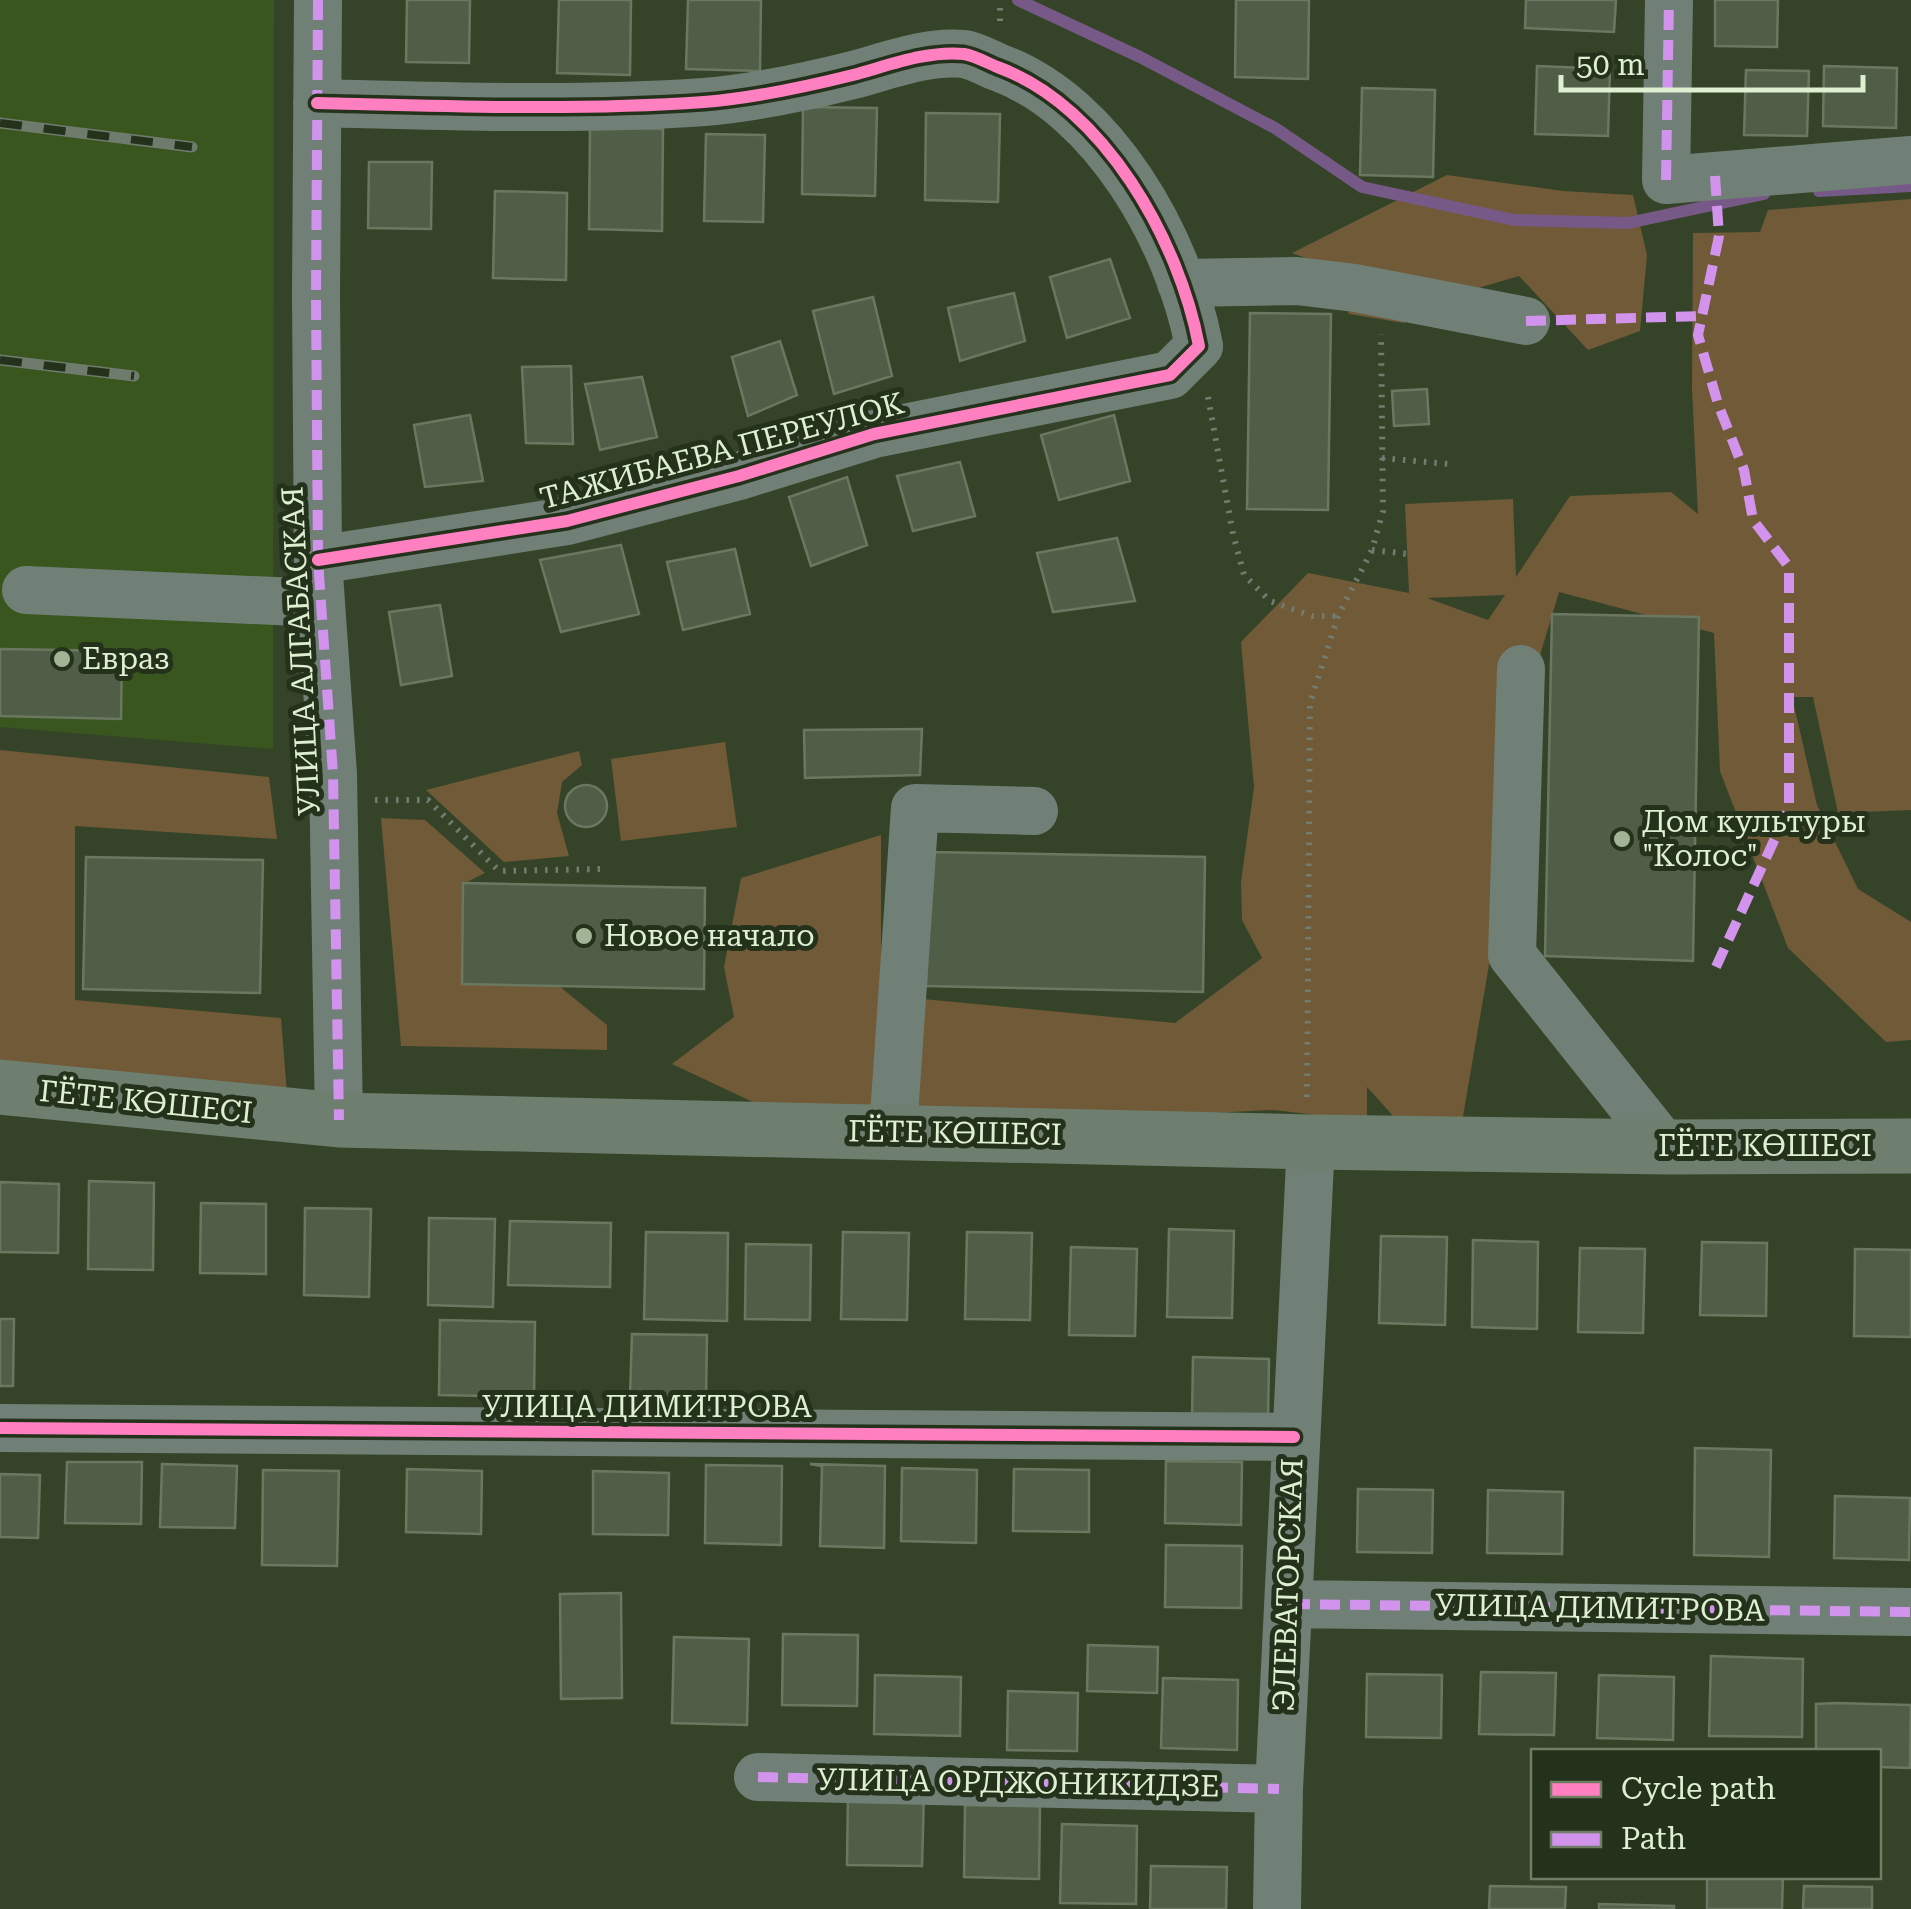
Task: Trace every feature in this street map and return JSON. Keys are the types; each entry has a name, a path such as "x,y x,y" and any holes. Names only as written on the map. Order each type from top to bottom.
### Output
{"main road":[{"name":"ГЁТЕ КӨШЕСІ","path":"0,1088 339,1120 1311,1142 1911,1146"}],"street":[{"name":"УЛИЦА АЛГАБАСКАЯ","path":"318,0 319,582 334,800 339,1120"},
{"path":"1668,0 1666,180 1911,160"},
{"path":"317,103 550,109 707,102 816,84 920,58 965,54 1026,77 1092,129 1140,193 1191,302 1198,346"},
{"path":"1181,283 1297,281 1526,321"},
{"name":"ТАЖИБАЕВА ПЕРЕУЛОК","path":"26,590 319,582 738,476 874,434 1170,375 1198,346"},
{"path":"1521,669 1512,955 1664,1147"},
{"path":"894,1131 915,808 1034,811"},
{"name":"ЭЛЕВАТОРСКАЯ","path":"1277,1909 1278,1789 1311,1142"},
{"name":"УЛИЦА ДИМИТРОВА","path":"0,1428 1294,1437"},
{"name":"УЛИЦА ДИМИТРОВА","path":"1290,1604 1911,1612"},
{"name":"УЛИЦА ОРДЖОНИКИДЗЕ","path":"758,1777 1278,1789"}],"path":[{"path":"999,28 1000,0"},
{"path":"1311,1142 1307,1094 1310,703 1338,616 1372,550 1383,512 1380,293"},
{"path":"1198,346 1232,534 1244,576 1270,601 1312,616 1338,616"},
{"path":"1382,458 1449,464"},
{"path":"1372,550 1408,554"},
{"path":"334,800 428,800 499,871 603,869"}],"shaded area":[{"path":"0,0 274,0 273,749 0,727"},
{"path":"1447,175 1563,191 1633,195 1647,255 1640,331 1588,350 1519,276 1458,294 1404,323 1349,314 1333,268 1292,253"},
{"path":"1911,199 1911,810 1838,813 1813,697 1792,697 1817,805 1858,889 1911,922 1911,1040 1886,1042 1788,948 1720,771 1714,633 1559,592 1541,652 1514,870 1489,965 1462,1122 1396,1119 1367,1087 1367,1121 1274,1110 1210,1113 755,1103 672,1064 734,1017 724,967 741,878 881,835 881,995 1175,1023 1262,958 1242,920 1241,882 1254,787 1241,642 1308,573 1409,593 1405,504 1513,499 1516,577 1570,496 1671,492 1698,514 1692,389 1693,233 1760,232 1768,210","holes":["1505,595 1488,620 1427,598"]},
{"path":"725,742 737,827 621,841 611,759"},
{"path":"0,750 269,777 277,839 75,826 75,1000 281,1018 287,1094 0,1065"},
{"path":"579,751 582,765 562,782 557,813 569,856 504,862 426,790"},
{"path":"381,818 425,820 485,873 463,884 462,984 559,986 607,1025 607,1050 401,1046"}],"building":[{"path":"407,0 470,0 469,63 406,62"},
{"path":"559,0 631,0 630,75 557,73"},
{"path":"688,0 761,0 760,71 686,69"},
{"path":"1236,0 1309,0 1308,79 1235,77"},
{"path":"1526,0 1616,0 1614,32 1525,28"},
{"path":"1715,0 1778,0 1777,47 1715,46"},
{"path":"1537,66 1610,69 1608,136 1535,134"},
{"path":"1824,66 1897,68 1896,128 1823,126"},
{"path":"1746,70 1809,71 1807,136 1744,135"},
{"path":"1362,88 1435,90 1433,177 1360,175"},
{"path":"803,107 877,108 875,196 802,194"},
{"path":"926,113 1000,114 998,202 925,200"},
{"path":"590,127 663,129 662,231 589,229"},
{"path":"706,134 765,135 763,222 704,221"},
{"path":"369,162 432,162 431,229 368,228"},
{"path":"495,191 567,193 566,280 493,278"},
{"path":"1110,259 1130,318 1067,338 1050,277"},
{"path":"1014,293 1025,341 960,361 948,308"},
{"path":"873,297 892,376 834,394 813,311"},
{"path":"1250,313 1331,314 1328,510 1247,509"},
{"path":"780,341 797,395 748,416 732,357"},
{"path":"571,366 573,444 526,443 522,367"},
{"path":"642,377 657,437 600,450 585,384"},
{"path":"1427,389 1429,424 1394,426 1392,391"},
{"path":"470,415 483,481 425,487 414,425"},
{"path":"1114,415 1130,481 1059,500 1041,435"},
{"path":"960,462 975,516 913,531 897,476"},
{"path":"847,477 867,545 811,566 789,497"},
{"path":"1117,538 1135,601 1053,612 1037,553"},
{"path":"621,545 639,614 561,632 540,560"},
{"path":"735,549 750,614 683,630 667,562"},
{"path":"440,605 452,676 401,685 389,612"},
{"name":"Дом культуры \"Колос\"","path":"1552,614 1699,617 1693,961 1545,956"},
{"path":"0,649 122,651 121,719 0,716"},
{"path":"922,729 920,775 805,778 804,730"},
{"path":"586,785 601,791 607,806 601,821 586,827 571,821 565,806 571,791"},
{"path":"928,852 1205,857 1203,992 926,986"},
{"path":"86,857 263,860 260,993 83,989"},
{"name":"Новое начало","path":"463,883 705,888 704,989 462,984"},
{"path":"89,1181 154,1183 153,1270 88,1269"},
{"path":"0,1182 59,1184 58,1253 0,1252"},
{"path":"201,1203 266,1204 266,1274 200,1273"},
{"path":"305,1208 371,1209 369,1297 304,1295"},
{"path":"429,1218 495,1219 493,1307 428,1305"},
{"path":"510,1221 611,1223 610,1287 508,1285"},
{"path":"1169,1229 1234,1231 1232,1318 1167,1317"},
{"path":"646,1232 728,1233 727,1321 644,1319"},
{"path":"843,1232 909,1233 907,1320 841,1319"},
{"path":"967,1232 1032,1233 1030,1320 965,1319"},
{"path":"1381,1236 1447,1237 1445,1325 1379,1323"},
{"path":"1473,1240 1538,1242 1537,1329 1472,1327"},
{"path":"1702,1242 1767,1243 1766,1316 1700,1315"},
{"path":"746,1244 811,1245 810,1320 745,1319"},
{"path":"1071,1247 1137,1249 1135,1336 1069,1335"},
{"path":"1580,1248 1645,1249 1643,1333 1578,1332"},
{"path":"1855,1249 1911,1250 1911,1337 1854,1336"},
{"path":"0,1319 14,1319 13,1386 0,1386"},
{"path":"440,1320 535,1322 534,1397 439,1395"},
{"path":"632,1334 707,1335 706,1398 630,1396"},
{"path":"1193,1357 1269,1359 1268,1421 1192,1420"},
{"path":"1695,1448 1771,1450 1769,1557 1694,1555"},
{"path":"1166,1461 1242,1462 1241,1525 1165,1523"},
{"path":"67,1462 142,1462 141,1524 65,1523"},
{"path":"162,1464 237,1466 235,1528 160,1527"},
{"path":"810,1464 885,1466 884,1548 820,1546 822,1466"},
{"path":"706,1465 782,1466 781,1545 705,1543"},
{"path":"902,1468 977,1470 976,1543 901,1541"},
{"path":"407,1469 482,1471 481,1534 406,1532"},
{"path":"1014,1469 1089,1470 1089,1532 1013,1531"},
{"path":"263,1470 339,1471 337,1566 262,1565"},
{"path":"593,1471 669,1473 668,1535 593,1534"},
{"path":"0,1474 40,1475 38,1538 0,1537"},
{"path":"1358,1489 1433,1490 1432,1553 1357,1552"},
{"path":"1488,1490 1563,1492 1562,1554 1487,1553"},
{"path":"1835,1496 1910,1498 1909,1560 1834,1558"},
{"path":"1166,1545 1242,1546 1241,1608 1165,1607"},
{"path":"621,1593 622,1698 561,1699 560,1594"},
{"path":"783,1634 858,1635 857,1706 782,1705"},
{"path":"674,1637 749,1639 747,1725 672,1723"},
{"path":"1088,1645 1158,1647 1157,1693 1087,1691"},
{"path":"1711,1656 1803,1659 1802,1737 1709,1736"},
{"path":"1481,1672 1556,1673 1554,1735 1479,1734"},
{"path":"1367,1674 1442,1675 1441,1738 1366,1737"},
{"path":"875,1675 961,1677 960,1736 874,1734"},
{"path":"1599,1675 1674,1677 1673,1740 1597,1738"},
{"path":"1163,1678 1238,1680 1237,1750 1161,1748"},
{"path":"1008,1691 1078,1693 1077,1751 1007,1750"},
{"path":"1816,1704 1911,1705 1910,1768 1881,1767 1881,1749 1816,1749"},
{"path":"848,1792 924,1793 922,1866 847,1865"},
{"path":"965,1805 1040,1806 1039,1879 964,1877"},
{"path":"1062,1824 1137,1826 1136,1904 1060,1903"},
{"path":"1151,1866 1227,1867 1226,1909 1150,1909"},
{"path":"1707,1879 1783,1879 1782,1909 1707,1909"},
{"path":"1490,1886 1566,1887 1565,1909 1489,1909"},
{"path":"1804,1886 1872,1887 1872,1909 1803,1909"},
{"path":"1599,1904 1674,1906 1674,1909 1599,1909"}],"waterway":[{"path":"1018,0 1140,57 1275,128 1362,187 1514,220 1628,223 1764,194"},
{"path":"1819,191 1911,186"}],"railway":[{"path":"0,123 192,147"},
{"path":"0,360 134,376"}],"marked path":[{"path":"318,0 318,560 333,774 339,1120"},
{"path":"1666,180 1669,0"},
{"path":"1715,176 1719,236 1698,335 1718,404 1744,470 1753,520 1789,567 1789,808 1715,969"},
{"path":"1526,321 1702,316"},
{"path":"1290,1604 1911,1612"},
{"path":"758,1777 1279,1789"}],"cycle path":[{"path":"317,103 559,107 704,102 798,88 922,57 969,55 1038,87 1072,113 1103,145 1155,222 1189,305 1199,346 1170,375 874,434 739,476 567,521 318,560"},
{"path":"0,1428 1294,1437"}],"place":[{"name":"Евраз","path":"62,659"},
{"name":"Дом культуры \"Колос\"","path":"1622,839"},
{"name":"Новое начало","path":"584,936"}]}
